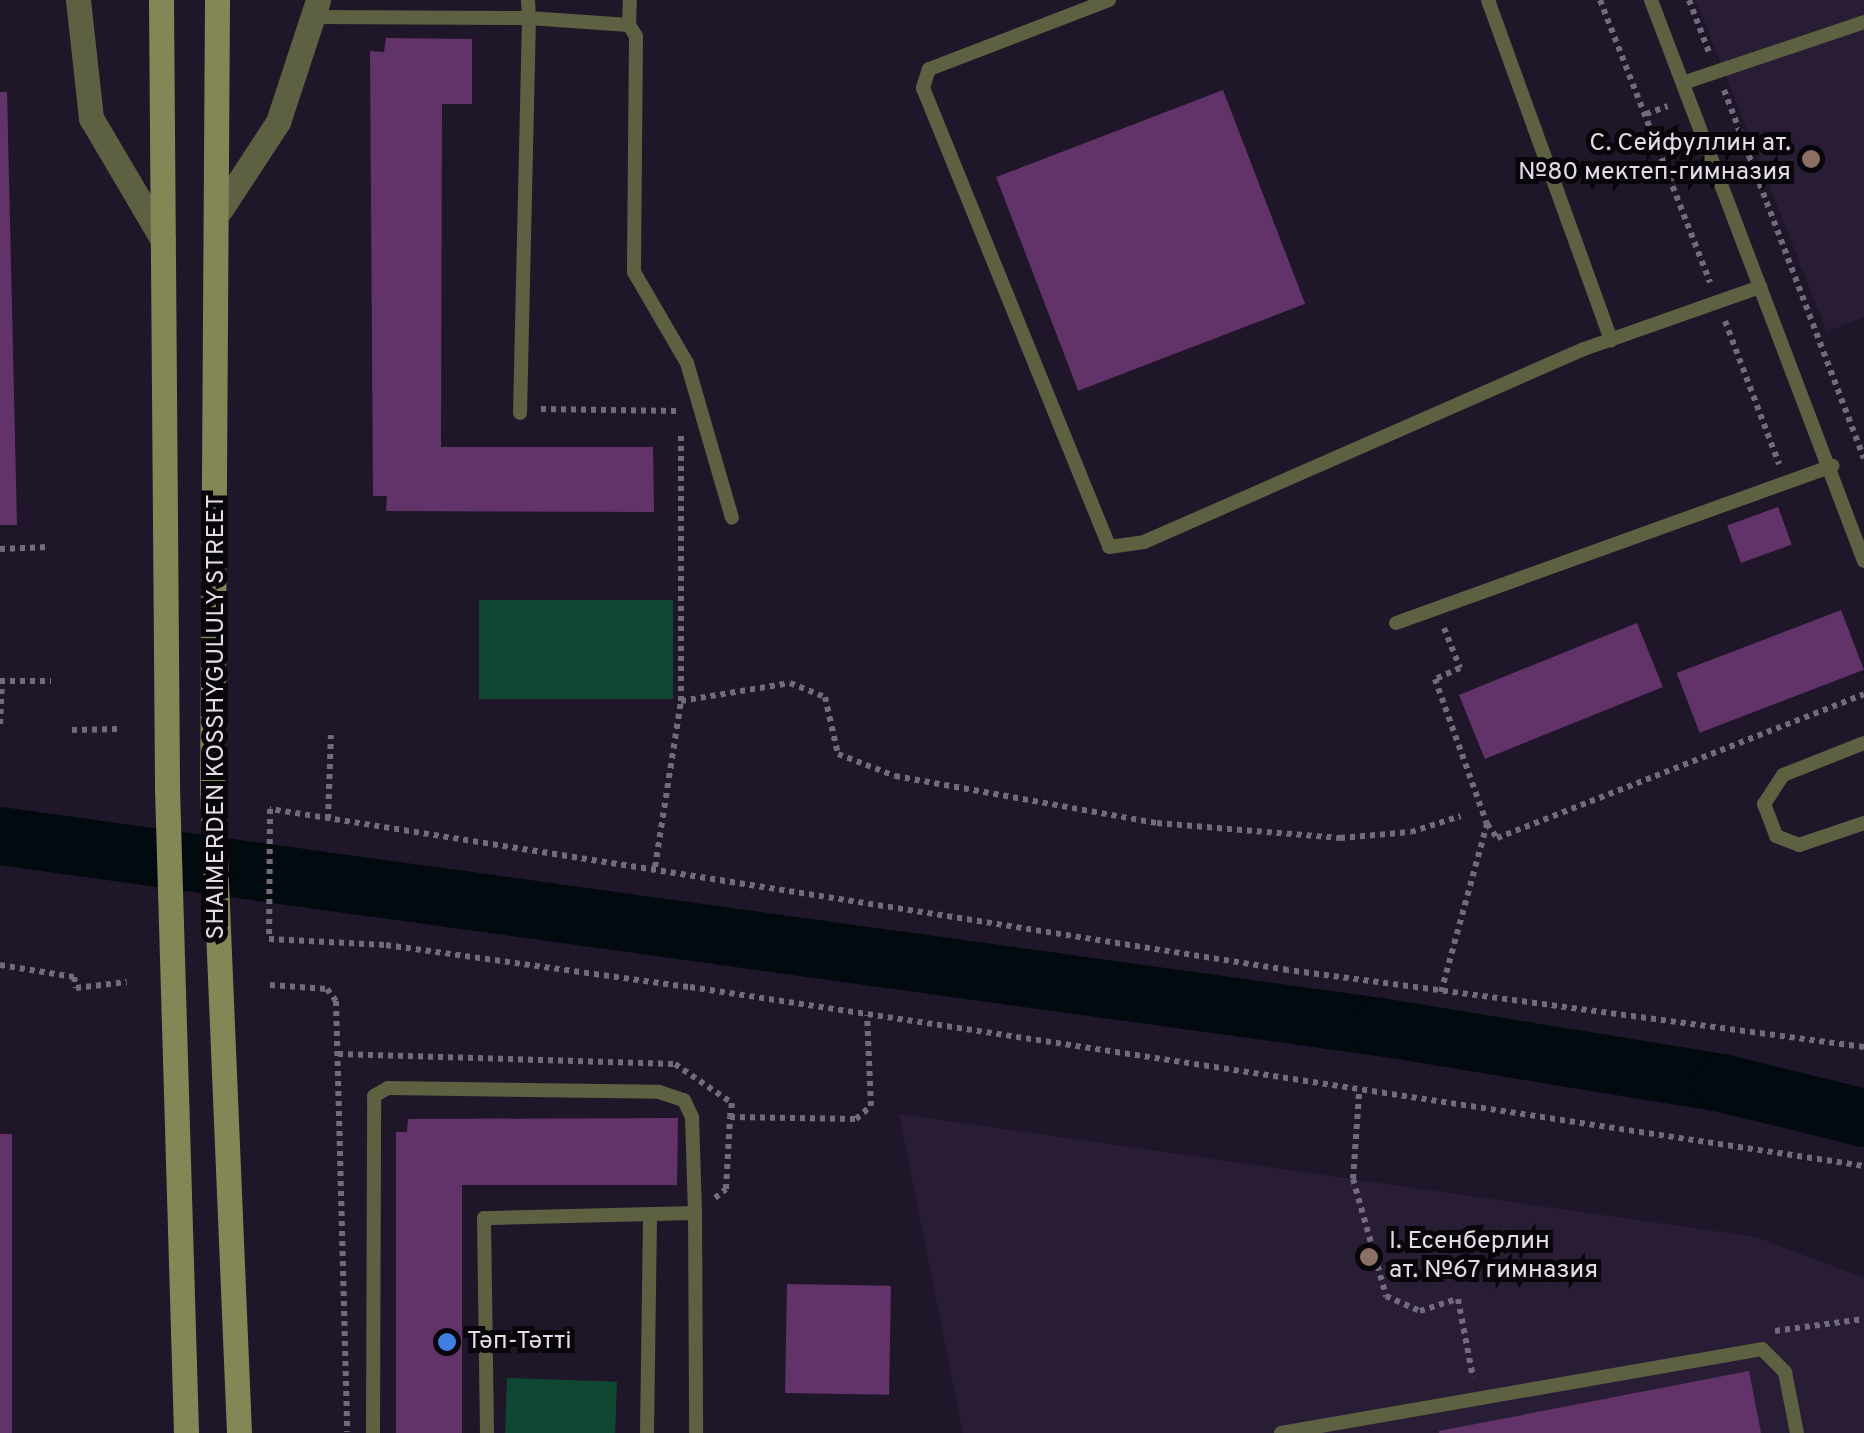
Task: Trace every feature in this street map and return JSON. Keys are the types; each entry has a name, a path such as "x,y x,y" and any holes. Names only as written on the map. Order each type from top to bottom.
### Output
{"main road":[{"name":"SHAIMERDEN KOSSHYGULULY STREET","path":"161,0 167,788 186,1433"},
{"name":"SHAIMERDEN KOSSHYGULULY STREET","path":"217,0 221,209 212,786 239,1433"}],"street":[{"path":"78,0 91,118 163,240"},
{"path":"221,209 278,122 318,8"}],"lane":[{"path":"520,411 528,0"},
{"path":"630,0 629,25 640,54 634,272 688,362 732,518"},
{"path":"1109,0 930,69 923,88 1109,547 1144,542 1612,340 1760,287"},
{"path":"1488,0 1612,340"},
{"path":"1651,0 1832,466 1864,562"},
{"path":"318,8 629,25"},
{"path":"1682,83 1864,22"},
{"path":"1396,624 1784,479 1832,466"},
{"path":"1864,743 1783,776 1764,804 1776,836 1799,845 1864,823"},
{"path":"373,1433 374,1096 388,1088 658,1092 684,1100 692,1117 696,1433"},
{"path":"487,1433 484,1218 694,1213"},
{"path":"647,1433 650,1214"},
{"path":"1280,1433 1762,1349 1786,1372 1797,1433"}],"path":[{"path":"1600,0 1784,479"},
{"path":"1689,0 1864,458"},
{"path":"520,411 682,412 680,702 655,868"},
{"path":"0,549 48,547"},
{"path":"1437,608 1460,668 1436,679 1487,824 1497,838 1864,694"},
{"path":"0,724 1,680 51,681"},
{"path":"680,702 790,683 824,698 838,754 895,776 1157,822 1340,838 1411,832 1461,816"},
{"path":"72,730 118,729"},
{"path":"328,819 332,735"},
{"path":"1864,1047 1441,992 655,868 270,812 268,937 386,945 867,1015 1358,1094 1864,1166"},
{"path":"1441,992 1487,824"},
{"path":"0,964 74,977 76,988 127,982"},
{"path":"270,985 327,988 336,1001 347,1433"},
{"path":"694,1213 726,1189 730,1117 856,1118 870,1106 867,1015"},
{"path":"1358,1094 1353,1179 1386,1296 1420,1312 1458,1300 1475,1389"},
{"path":"1759,1333 1864,1320"}],"shaded area":[{"name":"С. Сейфуллин ат. №80 мектеп-гимназия","path":"1696,0 1864,0 1864,317 1827,332"},
{"name":"І. Есенберлин ат. №67 гимназия","path":"899,1114 1756,1237 1864,1278 1864,1433 963,1433"}],"green space":[{"path":"479,600 673,600 673,699 479,699"},
{"path":"507,1378 617,1382 615,1433 505,1433"}],"building":[{"path":"386,38 472,39 472,104 442,104 441,447 653,447 654,512 386,511 387,496 373,496 370,51 384,52"},
{"path":"1223,90 1305,304 1078,391 996,177"},
{"path":"0,92 7,92 17,525 0,525"},
{"path":"1778,507 1792,545 1741,563 1727,525"},
{"path":"1841,610 1864,670 1700,733 1677,673"},
{"path":"1637,623 1663,687 1485,759 1459,695"},
{"path":"678,1118 677,1185 462,1185 462,1433 396,1433 396,1132 407,1132 408,1119"},
{"path":"0,1134 12,1134 12,1433 0,1433"},
{"path":"787,1284 891,1286 889,1395 785,1393"},
{"path":"1749,1371 1761,1433 1439,1433 1439,1431"}],"waterway":[{"path":"0,836 1380,1027 1722,1083 1864,1118"}],"place":[{"name":"С. Сейфуллин ат. №80 мектеп-гимназия","path":"1811,159"},
{"name":"І. Есенберлин ат. №67 гимназия","path":"1369,1257"},
{"name":"Тәп-Тәтті","path":"447,1342"}]}
